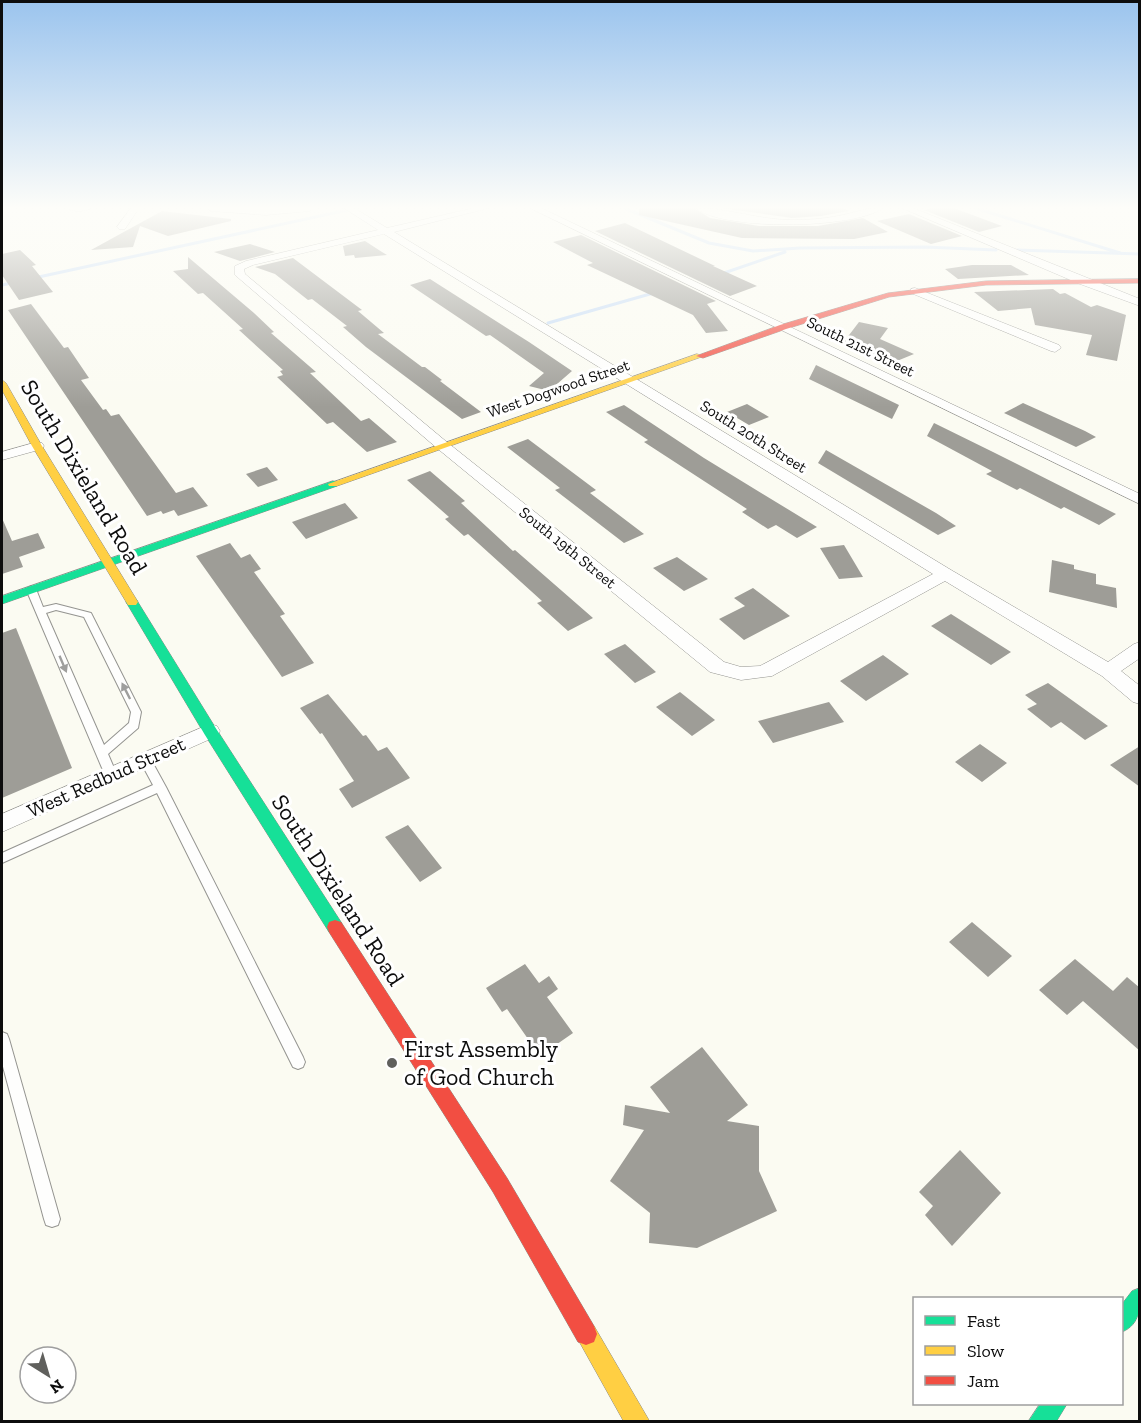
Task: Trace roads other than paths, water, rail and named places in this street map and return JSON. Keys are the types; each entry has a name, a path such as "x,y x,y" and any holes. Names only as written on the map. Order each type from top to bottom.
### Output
{"street":[{"name":"South 19th Street","path":"240,274 443,446 717,667 734,674 751,675 765,671 945,574"},
{"name":"South 20th Street","path":"455,274 945,574 1109,670 1140,697"},
{"name":"South 21st Street","path":"673,274 1140,500"},
{"path":"1066,274 1140,303"},
{"name":"West Dogwood Street","path":"2,600 783,327 888,295 986,283 1140,281"},
{"path":"915,291 1055,348"},
{"name":"South Dixieland Road","path":"2,383 37,446 110,562 210,731 500,1185 638,1422"},
{"path":"2,456 37,446"},
{"path":"1109,670 1140,648"},
{"name":"West Redbud Street","path":"2,823 210,731"},
{"path":"1123,1320 1140,1299"},
{"path":"1040,1422 1054,1405"}],"lane":[{"path":"31,590 111,775"},
{"path":"40,610 56,608 88,615 136,712 134,725 102,753"},
{"path":"145,759 298,1062"},
{"path":"2,858 160,787"},
{"path":"2,1039 52,1219"}],"waterway":[{"path":"34,278 51,274"},
{"path":"2,285 16,282"},
{"path":"548,323 657,292"}],"place":[{"name":"First Assembly of God Church","path":"392,1063"}]}
